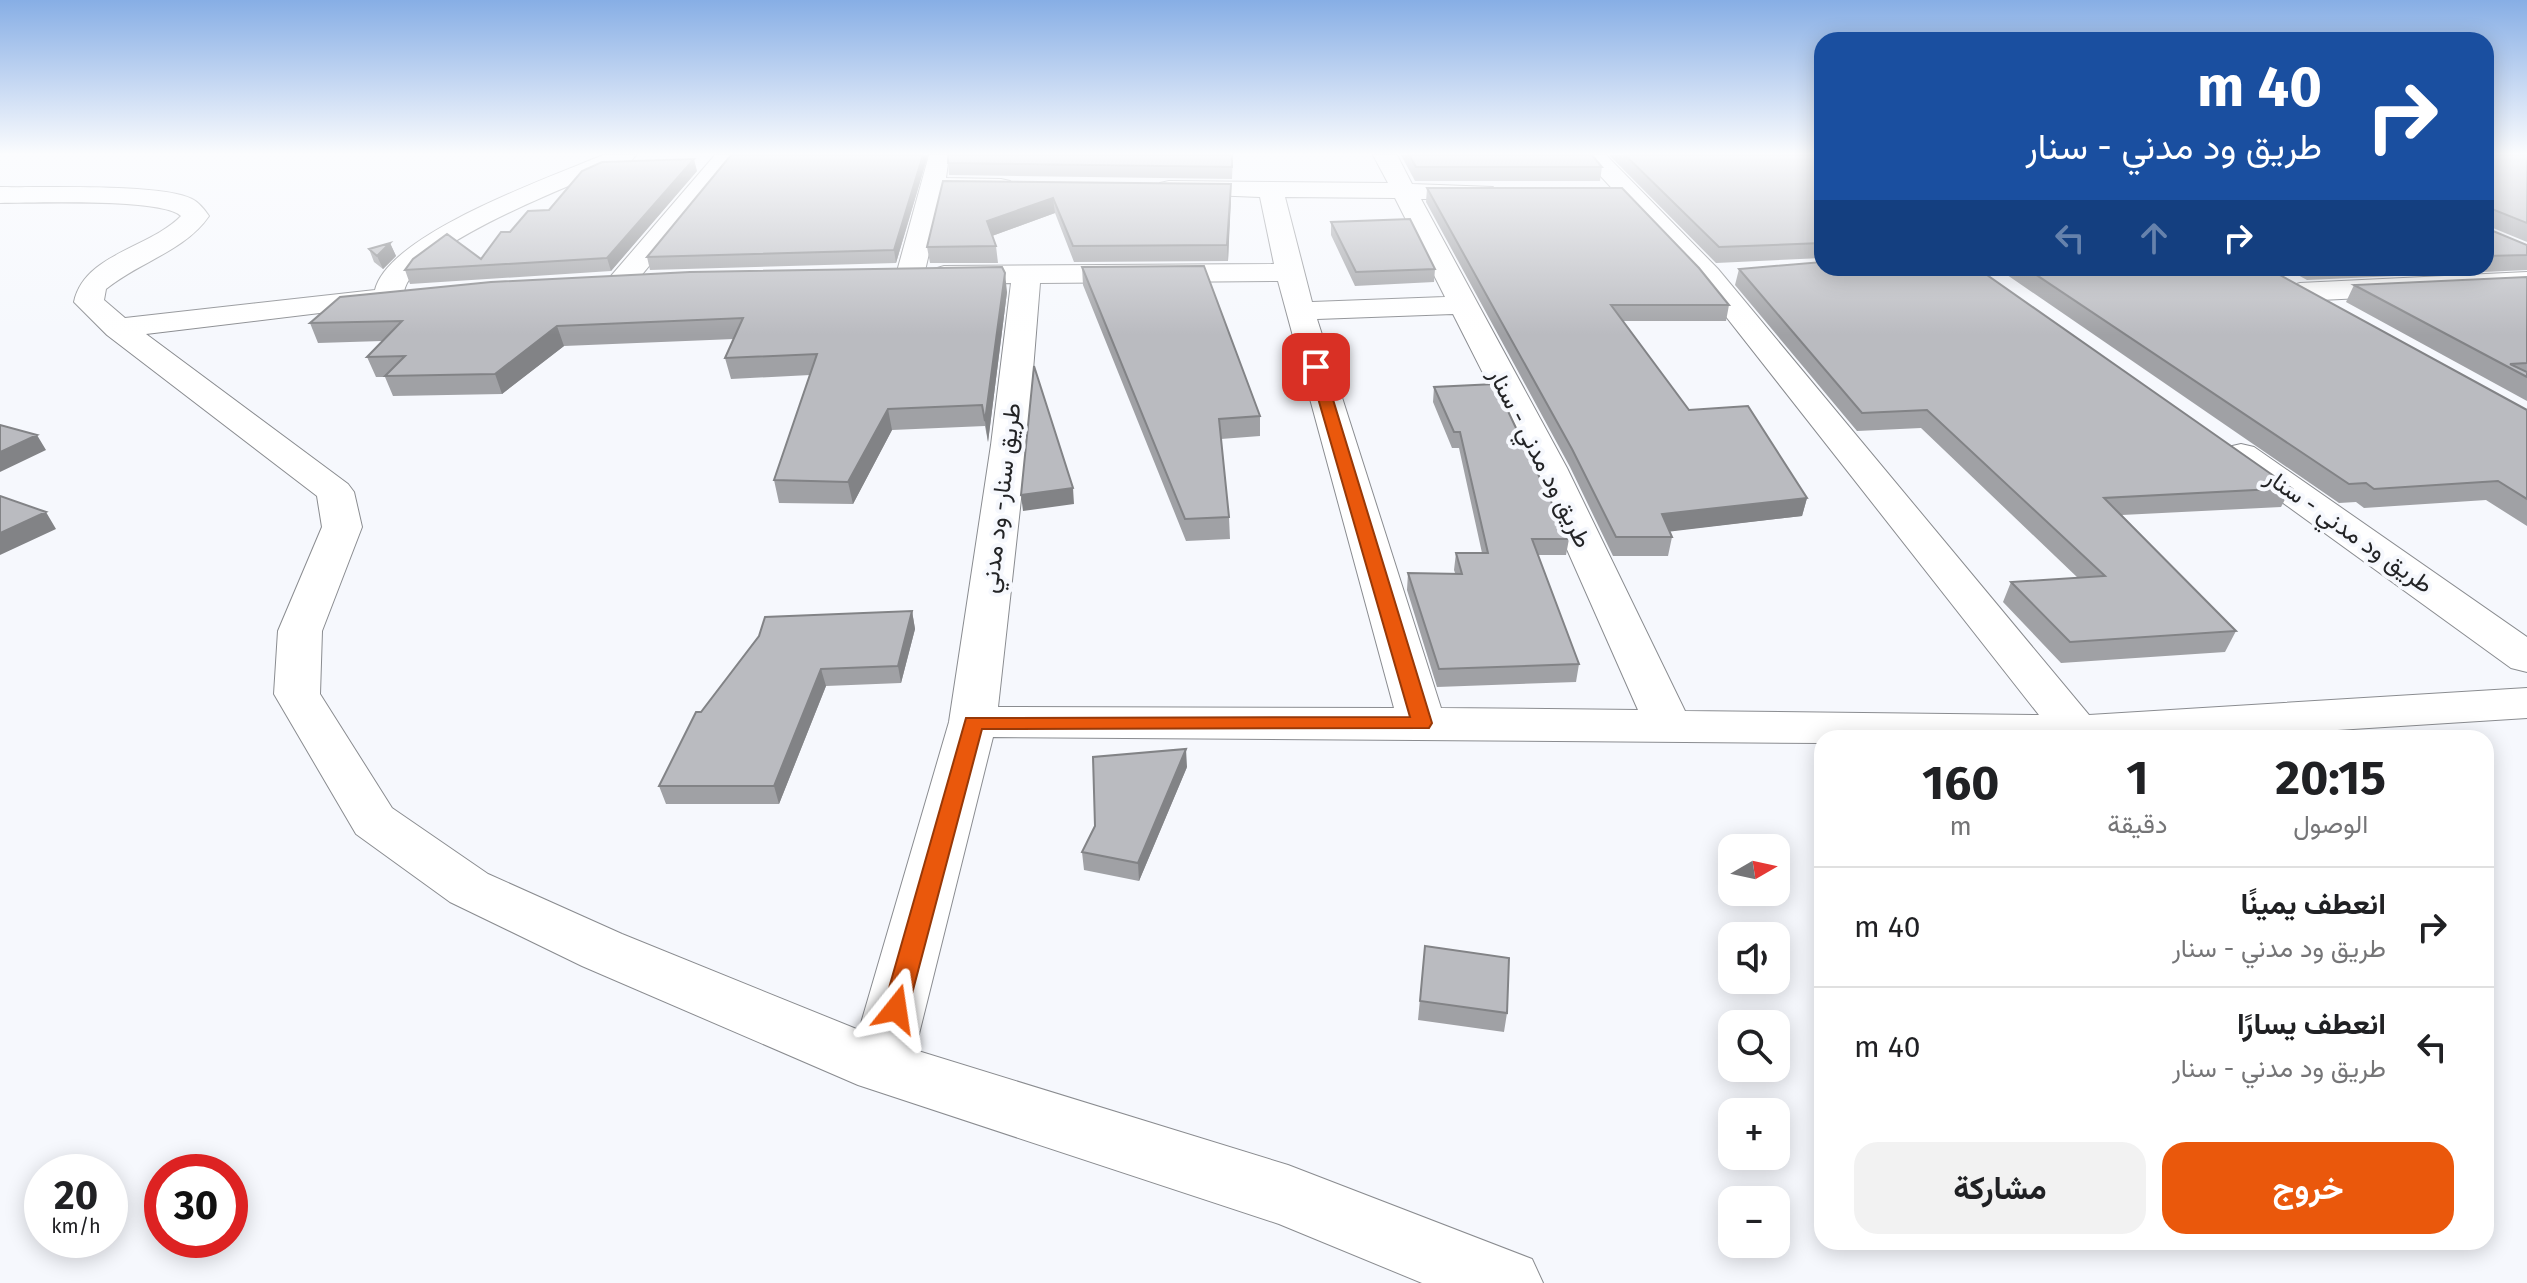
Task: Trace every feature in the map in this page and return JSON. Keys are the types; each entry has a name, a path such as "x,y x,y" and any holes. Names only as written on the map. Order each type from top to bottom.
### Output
{"street":[{"path":"195,215 180,233 112,270 92,286 89,302 118,328 335,492 342,527 300,631 297,694 374,821 469,888 602,950 880,1066 1288,1196 1507,1283"},
{"path":"388,298 393,279 415,256 448,234 487,215"},
{"path":"621,282 678,215"},
{"path":"910,275 926,215"},
{"path":"1277,215 1299,311 1422,723"},
{"name":"طريق ود مدني - سنار","path":"1416,215 1549,468 1670,728"},
{"path":"1643,215 1722,274 2076,730"},
{"path":"879,276 1290,272"},
{"name":"طريق سنار- ود مدني","path":"880,1066 973,722 1009,445 1026,274"},
{"path":"2354,322 2290,286 2527,281"},
{"path":"590,284 652,282"},
{"path":"118,328 419,295"},
{"path":"1299,311 1461,305"},
{"name":"طريق ود مدني - سنار","path":"2208,432 2527,658"},
{"path":"2093,730 2527,703"},
{"path":"973,722 1422,723 1941,730"}],"building":[{"path":"525,215 645,215 607,258 405,270 413,259 447,234 481,259 501,232 510,232"},
{"path":"682,215 905,215 894,250 647,257"},
{"path":"935,215 1005,215 987,221 996,246 927,247"},
{"path":"1060,215 1229,215 1227,245 1073,246"},
{"path":"1442,215 1648,215 1699,268 1729,305 1611,305 1689,410 1748,406 1807,498 1662,514 1672,537 1616,537 1572,449"},
{"path":"1686,215 1814,215 1814,243 1719,247"},
{"path":"2507,215 2527,215 2527,223"},
{"path":"1410,219 1435,269 1356,272 1331,222"},
{"path":"2494,231 2527,245 2527,255 2494,256"},
{"path":"390,243 377,256 369,249"},
{"path":"1814,263 1814,276 1988,276 2291,488 2104,498 2236,631 2070,642 2011,582 2105,576 1927,410 1862,413 1739,269"},
{"path":"1204,266 1260,416 1219,419 1229,517 1185,519 1082,267"},
{"path":"1002,267 1005,273 985,421 982,405 888,409 848,482 774,480 817,354 725,358 743,318 557,326 495,374 385,376 405,356 367,357 402,321 310,323 340,297 491,282 690,272"},
{"path":"2038,276 2282,276 2527,410 2527,499 2498,481 2374,489 2366,483 2349,484"},
{"path":"2527,277 2527,363 2510,364 2527,372 2527,377 2354,285"},
{"path":"1034,366 1073,488 1021,495"},
{"path":"1495,384 1569,539 1532,539 1579,664 1439,669 1408,573 1462,574 1456,553 1488,553 1460,432 1454,432 1434,387"},
{"path":"0,425 37,435 0,452"},
{"path":"0,496 46,512 0,533"},
{"path":"912,611 898,666 821,669 774,786 659,786 696,712 701,712 759,636 765,617"},
{"path":"1186,749 1138,863 1082,852 1095,826 1093,757"},
{"path":"1425,946 1509,958 1507,1013 1420,1001"}],"route":[{"path":"896,1009 973,722 1422,723 1316,367"}]}
